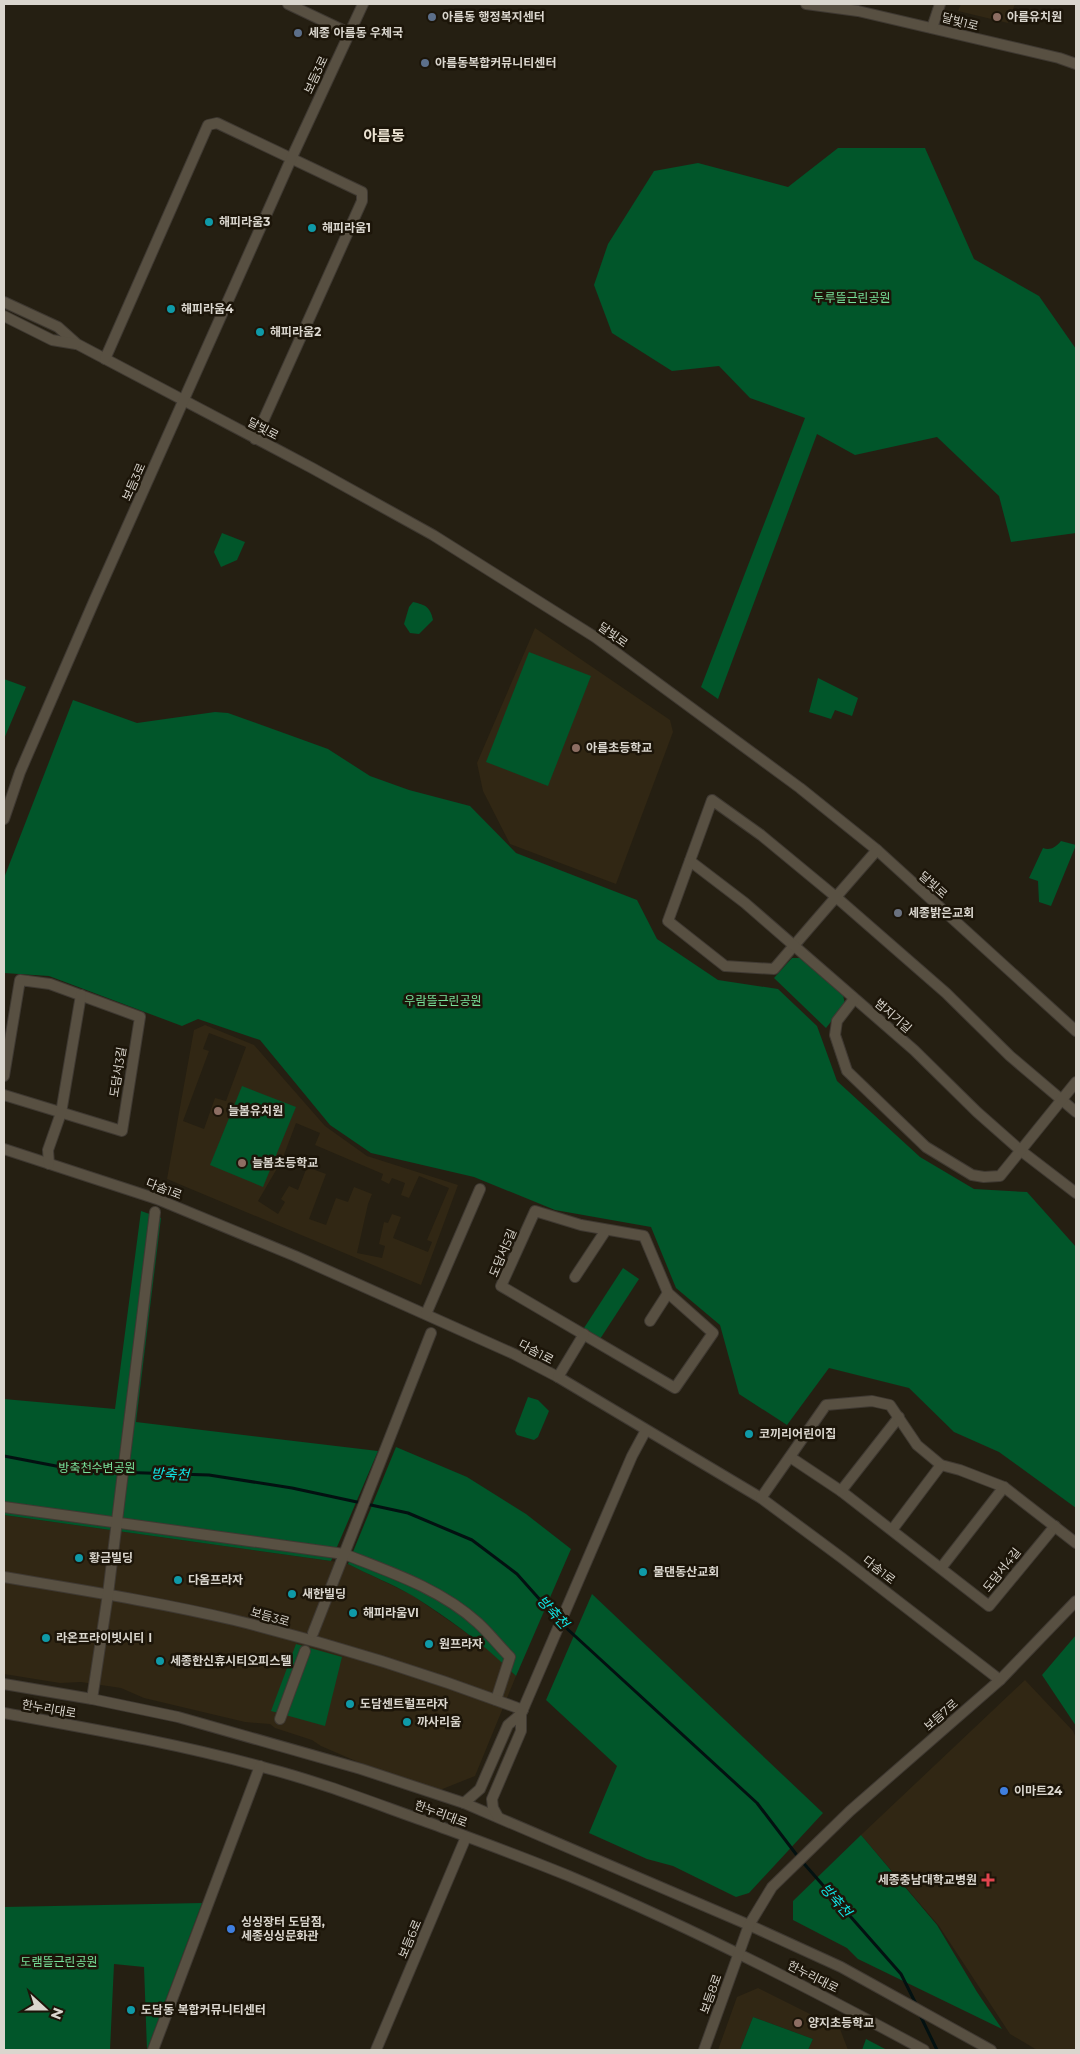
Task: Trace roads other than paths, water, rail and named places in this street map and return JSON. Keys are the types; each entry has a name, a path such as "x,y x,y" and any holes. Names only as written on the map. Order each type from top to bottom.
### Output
{"street":[{"path":"288,4 350,33"},
{"name":"보듬3로","path":"4,819 20,772 292,157 363,4"},
{"name":"달빛1로","path":"806,4 858,11 1059,58 1076,64"},
{"path":"932,28 940,4"},
{"path":"104,359 208,124 217,123 292,157 362,192 362,201 255,439"},
{"name":"달빛로","path":"4,302 58,327 77,344 104,359 433,535 595,637 800,788 877,850 1076,1031"},
{"name":"달빛로","path":"4,316 52,340 77,344"},
{"path":"877,850 836,898 774,969 725,966 668,921 712,800 761,835 836,898 946,993 1010,1056 1076,1112"},
{"name":"범지기길","path":"690,861 746,903 914,1050 977,1112 1020,1150 1076,1193"},
{"name":"도담서3길","path":"4,1076 20,980 50,984 140,1017 122,1131 4,1096"},
{"path":"49,1164 48,1150 61,1114 81,996"},
{"path":"854,999 837,1021 835,1035 847,1071 926,1147 972,1175 1000,1176 1076,1082"},
{"name":"다솜1로","path":"4,1149 157,1199 295,1256 495,1344 558,1378 761,1498 850,1563 1000,1680"},
{"path":"426,1314 480,1189"},
{"name":"도담서5길","path":"535,1211 581,1225 644,1236 668,1293 713,1333 675,1388 501,1286 535,1211"},
{"path":"92,1699 108,1594 155,1212"},
{"path":"575,1276 606,1230"},
{"path":"650,1321 668,1293"},
{"path":"313,1633 431,1334"},
{"path":"558,1378 584,1334"},
{"path":"761,1498 826,1405 872,1400 890,1406 917,1445 941,1465 960,1470 1004,1487 1076,1543"},
{"path":"841,1491 899,1417"},
{"path":"498,1817 492,1799 521,1731 522,1712 632,1456 646,1430"},
{"name":"도담서4길","path":"790,1457 841,1491 989,1606 1055,1526"},
{"path":"892,1530 941,1465"},
{"path":"941,1568 1004,1487"},
{"path":"4,1507 344,1554 390,1572 440,1595 477,1622 510,1657 496,1700"},
{"name":"보듬3로","path":"4,1577 108,1594 234,1620 369,1657 496,1700 522,1712"},
{"name":"보듬7로","path":"749,1925 772,1887 816,1843 857,1804 1000,1680 1076,1601"},
{"path":"280,1719 306,1651"},
{"name":"한누리대로","path":"4,1684 178,1716 361,1769 464,1803 749,1925 841,1967 991,2050"},
{"path":"464,1803 480,1789 508,1725 522,1712"},
{"name":"한누리대로","path":"4,1714 174,1744 260,1766 353,1795 567,1875 740,1950 924,2050"},
{"path":"153,2050 260,1766"},
{"name":"보듬6로","path":"376,2050 466,1837"},
{"path":"740,1950 749,1925"},
{"name":"보듬8로","path":"704,2050 740,1950"}],"waterway":[{"name":"방축천","path":"4,1456 82,1471 209,1475 292,1488 408,1513 472,1540 517,1574 558,1620"},
{"name":"방축천","path":"563,1625 757,1803 799,1858 901,1974 916,2004"},
{"name":"방축천","path":"920,2015 937,2050"}],"place":[{"name":"아름동 행정복지센터","path":"432,17"},
{"name":"아름유치원","path":"997,17"},
{"name":"세종 아름동 우체국","path":"298,33"},
{"name":"아름동복합커뮤니티센터","path":"425,63"},
{"name":"해피라움3","path":"209,222"},
{"name":"해피라움1","path":"312,228"},
{"name":"해피라움4","path":"171,309"},
{"name":"해피라움2","path":"260,332"},
{"name":"아름초등학교","path":"576,748"},
{"name":"세종밝은교회","path":"898,913"},
{"name":"늘봄유치원","path":"218,1111"},
{"name":"늘봄초등학교","path":"242,1163"},
{"name":"코끼리어린이집","path":"749,1434"},
{"name":"황금빌딩","path":"79,1558"},
{"name":"물댄동산교회","path":"643,1572"},
{"name":"다옴프라자","path":"178,1580"},
{"name":"새한빌딩","path":"292,1594"},
{"name":"해피라움Ⅵ","path":"353,1613"},
{"name":"라온프라이빗시티Ⅰ","path":"46,1638"},
{"name":"원프라자","path":"429,1644"},
{"name":"세종한신휴시티오피스텔","path":"160,1661"},
{"name":"도담센트럴프라자","path":"350,1704"},
{"name":"까사리움","path":"407,1722"},
{"name":"이마트24","path":"1004,1791"},
{"name":"세종충남대학교병원","path":"988,1880"},
{"name":"싱싱장터 도담점, 세종싱싱문화관","path":"231,1929"},
{"name":"도담동 복합커뮤니티센터","path":"131,2010"},
{"name":"양지초등학교","path":"798,2023"}],"district":[{"name":"아름동","path":"384,136"}],"park label":[{"name":"두루뜰근린공원","path":"852,298"},
{"name":"우람뜰근린공원","path":"443,1001"},
{"name":"방축천수변공원","path":"97,1468"},
{"name":"도램뜰근린공원","path":"59,1962"}]}
